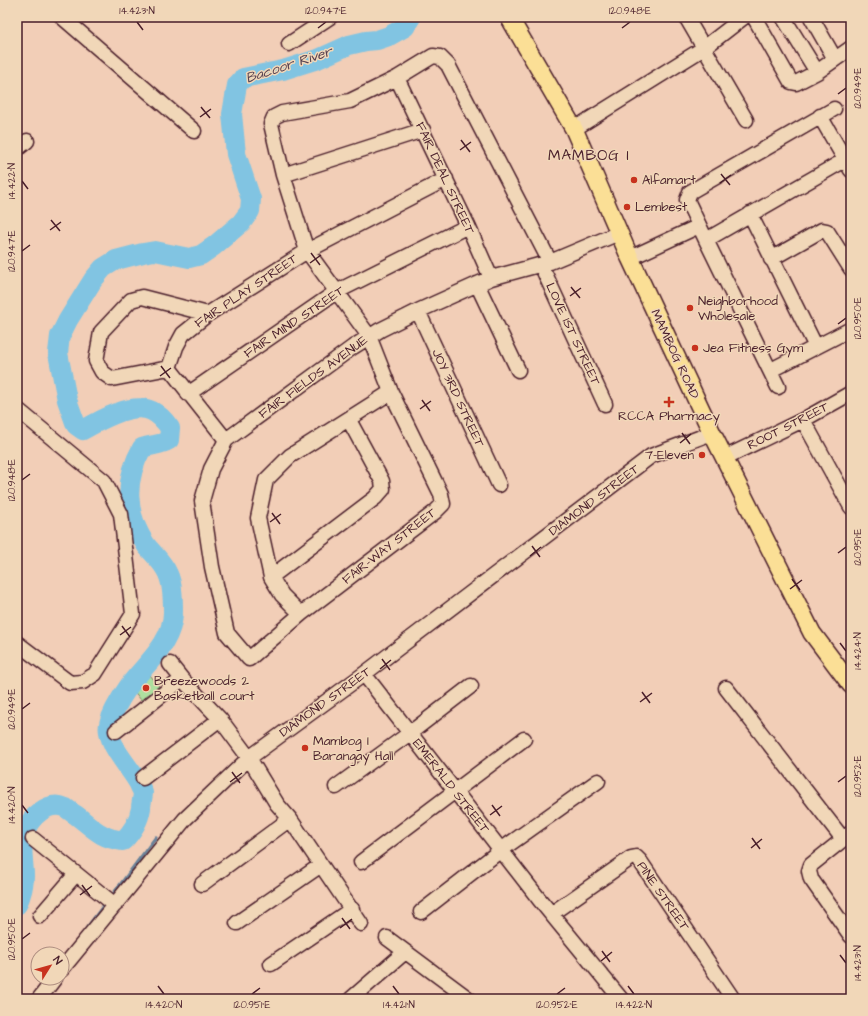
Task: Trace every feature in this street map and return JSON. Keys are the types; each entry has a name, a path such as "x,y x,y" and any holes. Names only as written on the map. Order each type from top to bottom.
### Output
{"main road":[{"name":"MAMBOG ROAD","path":"509,17 574,129 609,206 630,258 712,433 812,633 851,685"}],"street":[{"path":"62,17 194,131"},
{"path":"289,44 330,17"},
{"path":"686,17 746,120"},
{"path":"574,129 704,48 744,17"},
{"path":"754,17 791,82 796,83 817,72 851,48"},
{"path":"783,17 817,72"},
{"path":"811,17 835,59"},
{"name":"LOVE 1ST STREET","path":"397,78 433,56 440,57 448,65 545,264 605,404"},
{"name":"FAIR DEAL STREET","path":"397,78 423,130 491,278"},
{"name":"FAIR-WAY STREET","path":"249,659 301,614 443,504 441,494 391,392 368,336 307,251 283,176 271,124 274,117 282,113 350,101 397,78"},
{"path":"778,387 687,200 690,192 834,109"},
{"path":"706,240 750,214 848,165 820,116"},
{"path":"283,176 423,130"},
{"name":"FAIR PLAY STREET","path":"169,368 176,347 183,334 208,314 307,251 446,179"},
{"path":"750,214 816,347"},
{"name":"FAIR MIND STREET","path":"188,394 336,292 468,226"},
{"path":"630,258 699,226"},
{"path":"771,259 822,230 827,231 851,269"},
{"name":"FAIR FIELDS AVENUE","path":"249,659 227,633 212,567 202,501 212,469 226,440 368,336 418,311 491,278 545,264 619,233"},
{"path":"477,284 518,370"},
{"path":"208,314 142,297 132,300 101,332 96,360 102,372 112,379 169,368 188,394 226,440"},
{"name":"JOY 3RD STREET","path":"418,311 499,485"},
{"path":"770,370 851,329"},
{"path":"301,614 282,595 271,576 258,518 266,480 290,456 391,392"},
{"name":"ROOT STREET","path":"724,458 802,420 851,393"},
{"path":"17,409 104,482 121,514 133,614 96,674 83,682 70,683 17,643"},
{"path":"271,576 369,502 383,489 382,481 349,420"},
{"path":"802,420 851,507"},
{"name":"DIAMOND STREET","path":"70,959 185,819 248,758 364,674 651,456 712,433"},
{"path":"170,664 182,679 220,719 248,758 277,804 290,819 361,924"},
{"name":"EMERALD STREET","path":"364,674 538,899 621,999"},
{"path":"116,731 182,679"},
{"path":"336,787 410,733 470,686"},
{"path":"726,688 847,836 811,865 809,872 811,879 851,936"},
{"path":"143,778 220,719"},
{"path":"361,862 524,739"},
{"path":"421,912 501,850 598,781"},
{"path":"202,884 290,819"},
{"path":"33,839 115,904"},
{"name":"PINE STREET","path":"552,914 631,858 636,857 733,999"},
{"path":"237,924 321,865"},
{"path":"40,916 76,874"},
{"path":"271,964 352,909"},
{"path":"387,938 464,998"},
{"path":"351,999 405,952"},
{"path":"38,999 49,986"}],"green space":[{"name":"Breezewoods 2 Basketball court","path":"150,675 159,686 141,700 133,690"}],"waterway":[{"name":"Bacoor River","path":"17,905 24,880 22,849 24,833 35,816 40,812 53,806 66,808 92,828 108,838 115,840 123,841 135,826 140,813 143,793 139,784 114,746 109,732 110,720 125,691 164,643 172,623 173,612 170,578 158,558 146,545 139,533 134,521 129,497 132,472 142,448 169,440 170,428 157,414 152,411 136,408 107,417 83,430 76,425 67,400 58,353 60,336 68,320 93,280 103,268 116,260 155,251 189,258 201,255 241,223 250,211 251,199 236,154 232,114 237,85 243,78 283,70 318,59 349,45 377,40 389,36 405,27 411,17"},
{"path":"114,893 156,837"},
{"path":"86,929 104,905"}],"place":[{"name":"Alfamart","path":"634,180"},
{"name":"Lembest","path":"627,207"},
{"name":"Neighborhood Wholesale","path":"690,308"},
{"name":"Jea Fitness Gym","path":"695,348"},
{"name":"RCCA Pharmacy","path":"669,402"},
{"name":"7-Eleven","path":"702,455"},
{"name":"Breezewoods 2 Basketball court","path":"146,688"},
{"name":"Mambog I Barangay Hall","path":"305,748"}],"district":[{"name":"MAMBOG I","path":"589,155"}]}
